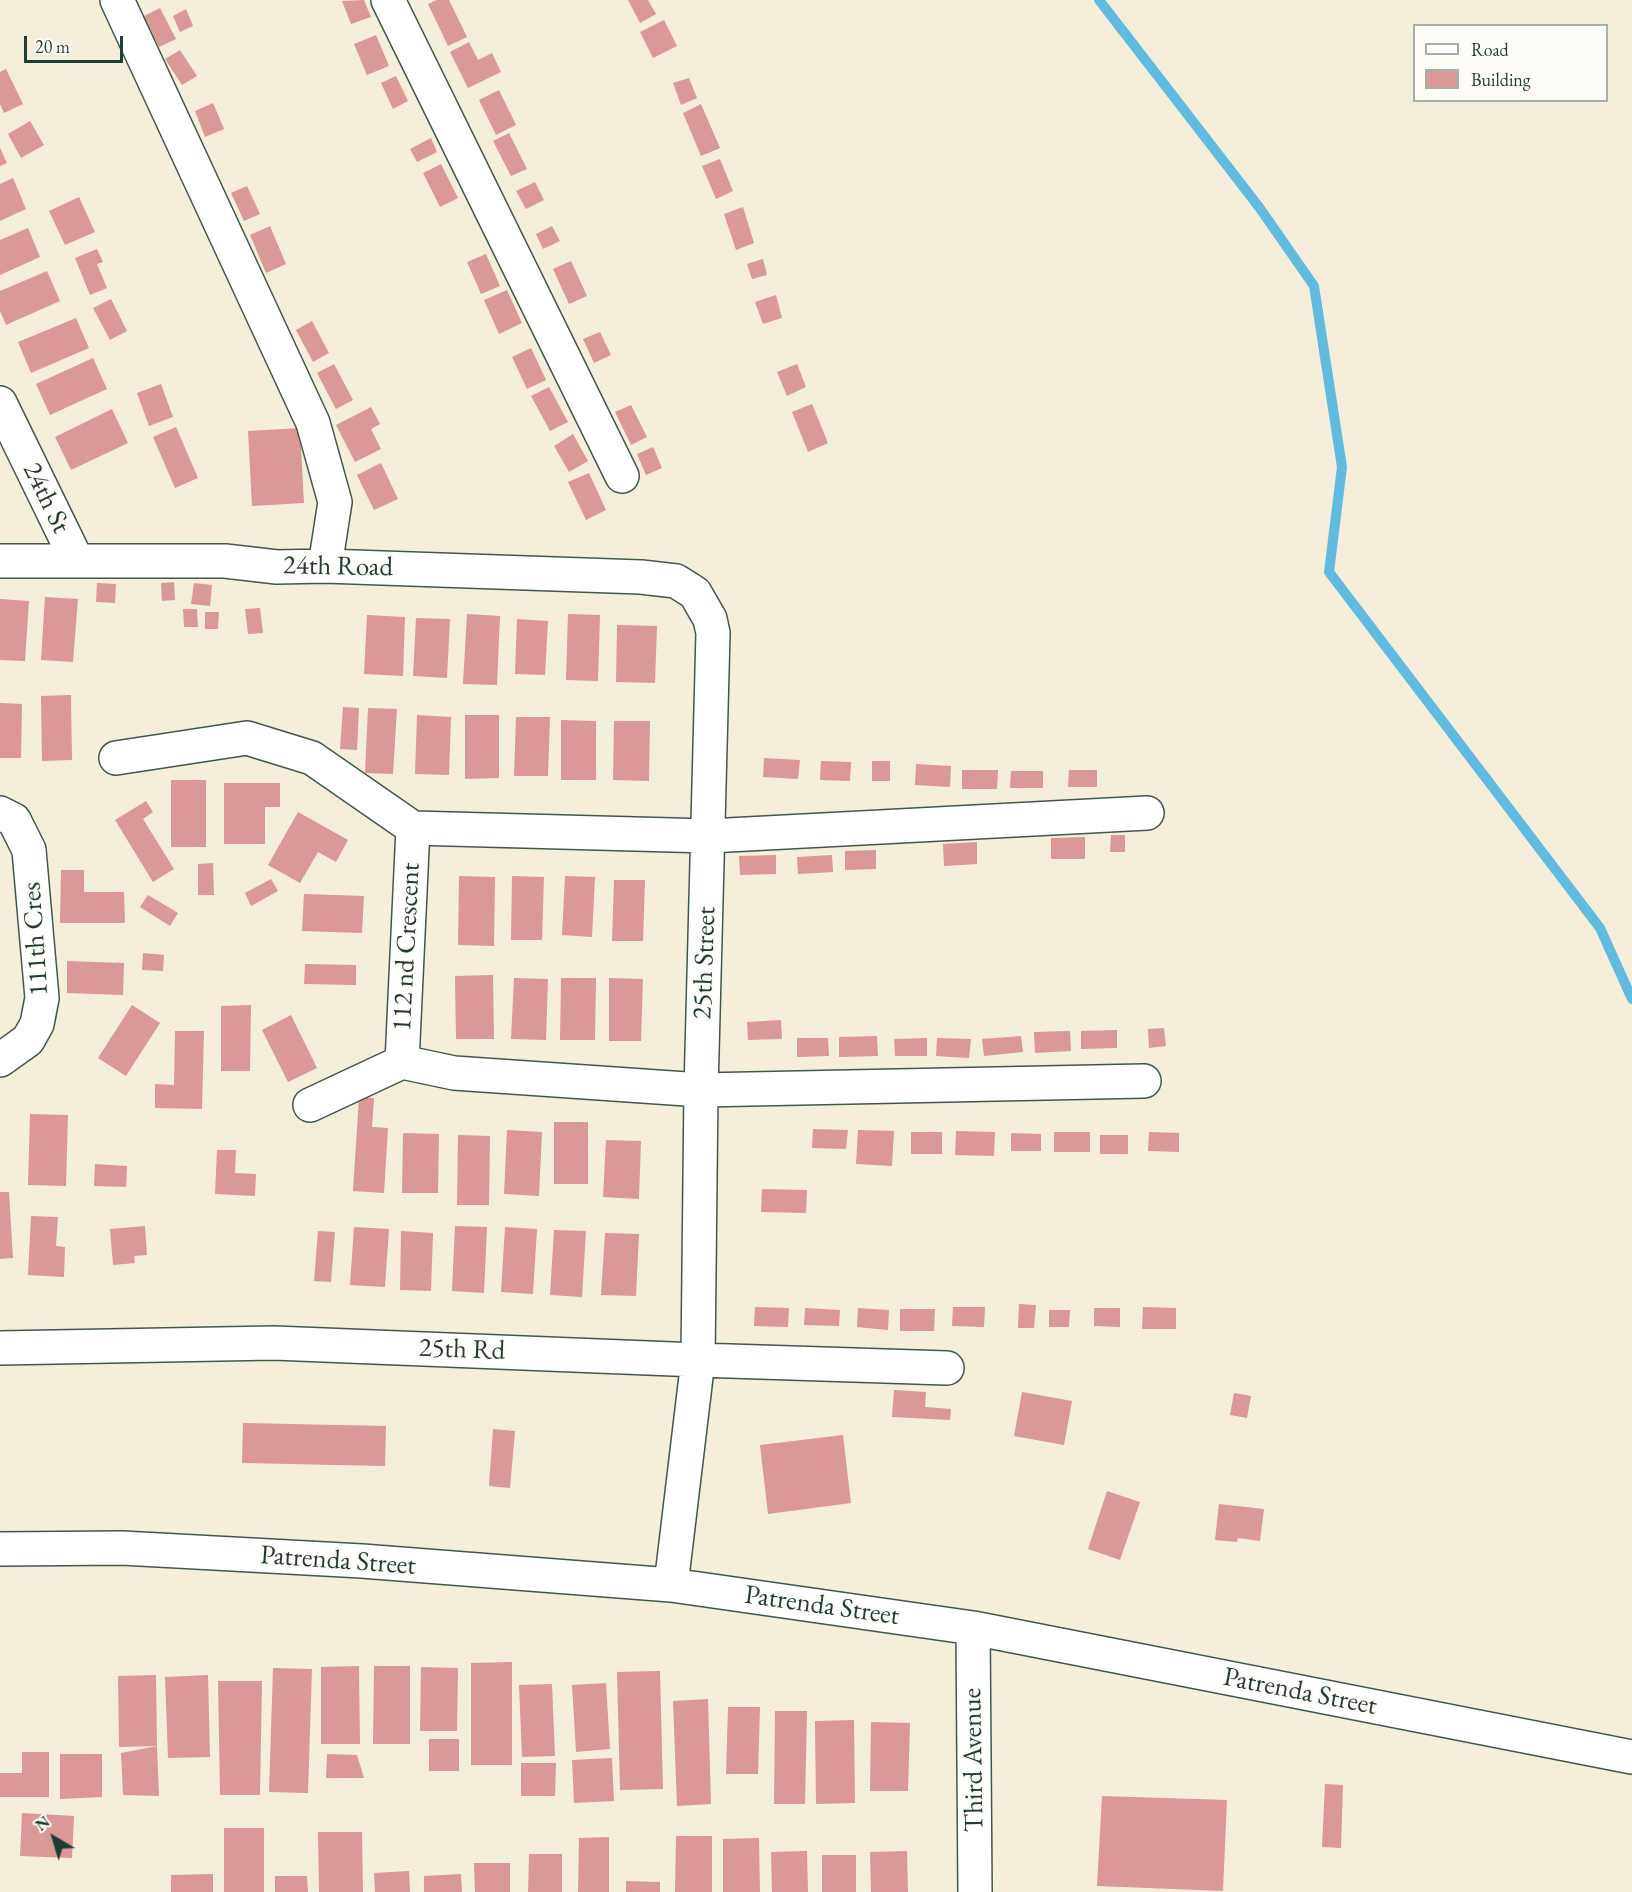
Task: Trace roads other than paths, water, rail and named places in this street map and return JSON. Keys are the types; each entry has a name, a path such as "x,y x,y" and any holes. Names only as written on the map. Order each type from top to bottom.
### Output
{"street":[{"path":"117,0 313,423 335,502 325,566"},
{"path":"388,0 622,476"},
{"name":"24th St","path":"0,403 77,561"},
{"name":"24th Road","path":"0,561 225,561 277,567 325,566 641,577 676,581"},
{"name":"25th Street","path":"676,581 695,593 704,604 713,633 701,1090 698,1360"},
{"path":"116,758 247,738 312,758 413,828"},
{"name":"111th Cres","path":"0,813 14,820 29,850 42,998 37,1024 28,1040 0,1060"},
{"name":"112 nd Crescent","path":"1144,1081 701,1090 454,1073 402,1062 413,828 709,836 1147,813"},
{"path":"310,1105 402,1062"},
{"name":"25th Rd","path":"0,1348 274,1343 947,1368"},
{"path":"671,1584 698,1360"},
{"name":"Patrenda Street","path":"0,1549 134,1549 362,1561 671,1584 973,1628 1632,1757"},
{"name":"Third Avenue","path":"973,1628 975,1892"}],"waterway":[{"path":"1099,0 1259,207 1314,286 1342,467 1329,572 1600,928 1632,999"}]}
